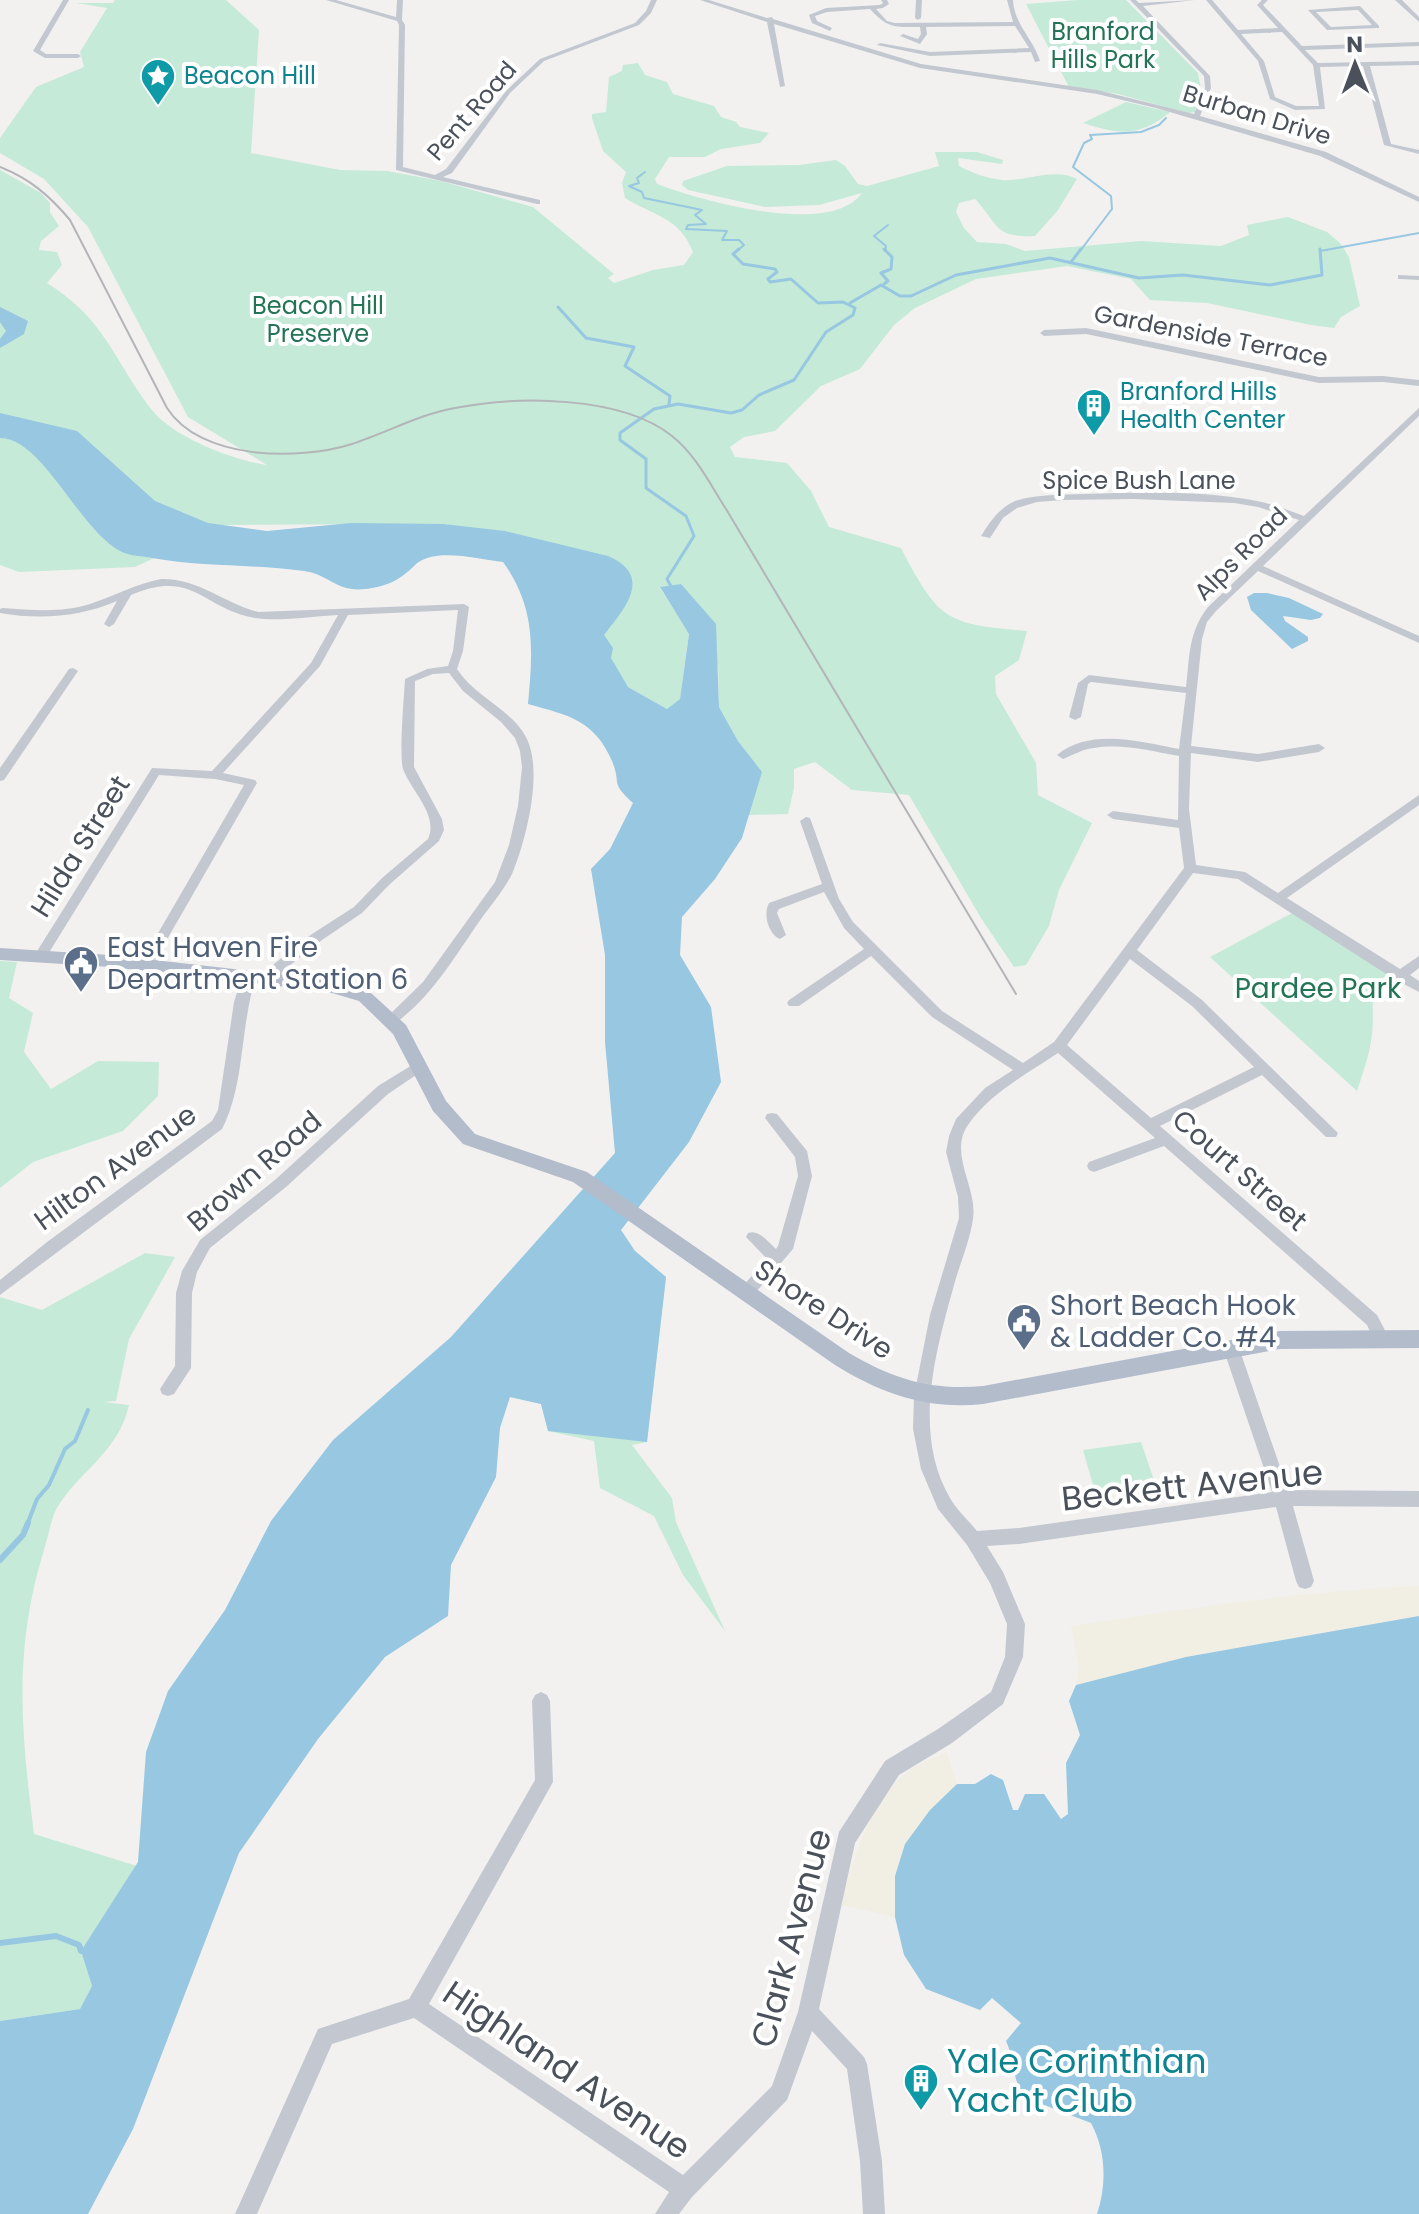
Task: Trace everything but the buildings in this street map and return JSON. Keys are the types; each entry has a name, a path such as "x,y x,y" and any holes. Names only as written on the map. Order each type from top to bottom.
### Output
{"main road":[{"path":"0,954 272,979 349,991 365,997 392,1019"},
{"name":"Shore Drive","path":"392,1019 444,1114 469,1139 580,1177 858,1369 922,1396 983,1395 1293,1339 1419,1339"}],"street":[{"path":"66,0 36,51 45,56 78,56"},
{"path":"329,0 399,20"},
{"path":"400,0 403,78 399,168 537,202"},
{"name":"Pent Road","path":"438,176 449,171 508,92 542,60 637,24 649,12 654,0"},
{"name":"Burban Drive","path":"703,0 837,36 930,68 1097,92 1196,118 1335,158 1419,200"},
{"path":"884,0 884,6 826,10 812,15 814,22 837,36 921,53 1035,50"},
{"path":"918,18 919,0"},
{"path":"1010,0 1012,16 1035,50 1037,61"},
{"path":"1135,3 1192,0"},
{"path":"1209,0 1261,61 1272,98 1306,110 1317,110 1324,105 1316,65 1260,5 1265,0"},
{"path":"1325,0 1334,9 1360,8 1377,27 1329,29 1311,10 1334,9"},
{"path":"1398,0 1419,20"},
{"path":"1135,3 1207,76 1208,88 1196,118"},
{"path":"872,8 889,24 938,34"},
{"path":"770,18 782,86"},
{"path":"924,30 1018,24"},
{"path":"903,36 920,42 924,30"},
{"path":"1237,32 1282,30"},
{"path":"1299,48 1419,44"},
{"path":"1366,64 1388,145 1419,152"},
{"path":"1316,65 1419,64"},
{"path":"1401,277 1419,278"},
{"name":"Gardenside Terrace","path":"1044,333 1070,329 1086,331 1319,380 1383,379 1419,383"},
{"name":"Alps Road","path":"1190,868 1184,825 1185,752 1197,639 1202,622 1256,566 1419,411"},
{"name":"Spice Bush Lane","path":"986,536 1001,513 1023,501 1073,498 1226,499 1255,503 1305,519"},
{"path":"1256,566 1419,640"},
{"path":"3,611 60,614 94,606 158,582 181,583 204,591 237,609 258,615 464,607 458,651 452,669 459,683 522,739 527,776 521,828 504,877 427,985 404,1011 392,1019"},
{"path":"109,624 127,592"},
{"path":"145,966 251,783 215,775 316,664 344,613"},
{"path":"272,979 279,967 358,910 433,841 438,830 436,819 408,767 410,679 431,671 452,669"},
{"path":"0,777 73,671"},
{"path":"1075,717 1083,683 1089,678 1193,691"},
{"path":"1063,755 1079,746 1096,742 1258,758 1319,748"},
{"name":"Hilda Street","path":"40,956 156,771 215,775"},
{"path":"1279,898 1419,799"},
{"path":"1113,815 1184,825"},
{"path":"806,821 839,912 871,950 937,1014 1024,1070"},
{"path":"1190,868 1241,875 1419,987"},
{"name":"Clark Avenue","path":"666,2214 684,2189 780,2093 808,2012 846,1839 892,1768 945,1736 997,1698 1014,1657 1016,1624 997,1578 973,1539 944,1504 929,1469 921,1429 922,1396 947,1275 966,1218 965,1197 953,1152 956,1136 971,1109 990,1092 1059,1046 1190,868"},
{"path":"780,935 771,913 773,906 829,886"},
{"path":"794,1003 871,950"},
{"path":"1128,950 1197,1003 1331,1133"},
{"path":"1399,976 1419,961"},
{"name":"Hilton Avenue","path":"0,1289 52,1246 170,1162 220,1122 225,1110 241,1002 249,977"},
{"name":"Court Street","path":"1059,1046 1372,1320 1381,1338"},
{"name":"Brown Road","path":"168,1389 183,1368 184,1293 190,1271 205,1244 281,1183 383,1090 417,1067"},
{"path":"1150,1125 1264,1068"},
{"path":"746,1293 787,1243 806,1165 802,1155 772,1118"},
{"path":"1094,1166 1166,1140"},
{"path":"753,1237 775,1258"},
{"path":"1231,1348 1282,1498 1305,1581"},
{"name":"Beckett Avenue","path":"973,1539 1019,1536 1282,1498 1419,1499"},
{"name":"Highland Avenue","path":"541,1701 544,1782 416,2007 684,2189"},
{"path":"246,2214 325,2036 416,2007"},
{"path":"808,2012 857,2064 871,2161 874,2214"}],"green space":[{"name":"Beacon Hill Preserve","path":"115,0 226,0 259,30 251,153 340,170 387,171 441,181 533,207 614,274 608,278 614,283 653,270 684,265 693,252 681,231 673,224 625,198 622,183 626,172 603,151 592,118 592,114 606,112 609,77 622,71 623,65 638,63 645,75 667,82 673,94 714,106 721,117 736,122 740,127 769,133 760,143 721,149 705,157 669,157 655,179 657,184 732,206 794,214 822,213 846,206 862,193 819,205 765,207 688,190 682,185 683,181 727,166 799,165 836,160 845,166 858,184 867,186 939,166 935,152 977,152 1003,160 1002,164 958,158 959,166 1002,180 1059,174 1077,179 1058,210 1035,236 1004,232 975,199 959,203 956,212 964,228 977,242 1006,244 1025,251 1141,241 1221,246 1249,235 1247,225 1288,217 1327,232 1341,244 1349,257 1360,306 1341,317 1334,328 1207,303 1150,300 1131,279 1067,266 976,279 915,308 894,325 860,369 821,386 775,431 744,437 730,447 735,457 787,463 811,491 829,527 901,548 925,591 948,614 978,625 1027,631 1019,660 995,676 996,694 1036,763 1038,795 1092,823 1059,890 1049,926 1026,965 1014,967 981,918 909,795 852,790 815,762 794,769 794,788 788,814 748,815 761,772 738,741 719,707 718,667 681,584 660,588 689,633 680,699 667,709 628,687 528,539 505,531 405,524 224,525 135,567 19,572 0,565 0,170 41,193 50,203 50,212 59,226 41,241 39,250 57,252 62,265 47,283 67,297 96,326 152,410 174,430 205,446 267,465 188,417 88,227 44,179 0,153 0,138 36,87 84,67 80,52 107,8 76,3 113,3"},
{"name":"Branford Hills Park","path":"1126,0 1198,73 1201,89 1195,112 1188,113 1118,94 1069,87 1026,4"},
{"path":"1126,102 1170,112 1139,130 1108,130 1083,123"},
{"name":"Pardee Park","path":"1292,913 1387,974 1374,995 1371,1041 1357,1091 1210,957"},
{"path":"0,961 17,962 9,998 33,1013 24,1052 51,1089 98,1061 159,1062 158,1096 123,1131 33,1162 0,1188"},
{"path":"635,1251 666,1277 647,1442 632,1445 672,1498 676,1522 725,1631 683,1575 654,1516 600,1488 594,1441 548,1431 541,1404 510,1397"},
{"path":"145,1253 175,1257 129,1339 116,1401 103,1402 129,1405 124,1421 109,1447 69,1491 52,1519 34,1587 22,1691 34,1834 137,1866 81,1951 92,1986 80,2009 0,2021 0,1297 42,1310"},
{"path":"1141,1442 1156,1486 1096,1495 1083,1450"}],"sand":[{"path":"1419,1586 1419,1616 1186,1657 1076,1685 1079,1667 1071,1626 1288,1596"},
{"path":"947,1752 957,1784 930,1810 895,1876 895,1917 841,1905 865,1830 885,1795 913,1768"}],"water":[{"path":"0,307 28,321 24,334 0,348 0,339 6,331 0,322"},
{"path":"0,413 77,431 155,501 208,523 267,531 351,523 443,524 505,531 608,556 630,573 632,583 627,603 604,635 613,648 611,658 628,687 667,709 680,699 689,634 660,587 681,584 716,624 719,707 738,741 762,772 742,838 715,879 682,917 680,955 711,1007 721,1082 689,1142 621,1230 635,1251 666,1277 647,1442 548,1431 541,1404 510,1397 500,1428 496,1477 451,1565 448,1616 385,1657 318,1739 239,1853 133,2129 88,2214 0,2214 0,2021 80,2009 92,1986 81,1951 138,1862 146,1752 168,1691 225,1610 271,1521 333,1440 451,1337 615,1153 605,1042 605,955 591,869 610,849 633,803 618,786 615,769 605,747 588,727 567,716 528,704 530,630 522,596 503,562 444,555 423,560 390,583 350,589 304,571 190,563 125,553 106,541 91,526 31,453 16,442 0,438"},
{"path":"1254,593 1289,598 1323,614 1311,620 1283,616 1285,621 1308,637 1308,641 1292,649 1251,610 1247,597"},
{"path":"1419,1616 1419,2214 1097,2214 1103,2168 1096,2134 1091,2123 1026,2098 1021,2092 1006,2041 1021,2023 992,1998 980,2010 926,1989 904,1955 895,1917 895,1876 905,1844 930,1810 957,1784 975,1784 991,1774 1003,1780 1013,1810 1018,1810 1025,1794 1044,1794 1061,1819 1068,1814 1066,1763 1080,1735 1069,1701 1076,1685 1186,1657"}],"waterway":[{"path":"1080,251 1112,209 1111,196 1073,167 1084,143 1092,139 1090,135 1141,132 1159,125 1166,118"},
{"path":"645,172 637,178 639,183 629,186 642,192 644,198 702,210 695,215 706,224 688,225 686,229 727,231 722,240 739,240 744,245 737,251"},
{"path":"885,250 886,246 874,236 888,225"},
{"path":"1320,251 1419,233"},
{"path":"673,590 667,579 694,536 686,516 646,488 646,459 620,440 620,433 654,409 678,404 731,413 742,410 759,395 794,380 826,332 853,315 855,308 843,302 818,303 791,279 770,282 768,279 777,272 775,269 743,264 733,254 739,249"},
{"path":"1071,262 1081,249"},
{"path":"884,284 888,281 881,273 891,269 892,257 885,250"},
{"path":"850,303 881,285 900,296 911,296 956,275 1050,258 1139,278 1183,275 1270,285 1322,275 1320,251"},
{"path":"558,307 586,338 634,347 625,366 670,396 669,404"},
{"path":"27,1525 37,1499 49,1485 65,1449 75,1441 88,1410"},
{"path":"0,1560 23,1535 28,1523"},
{"path":"0,1943 56,1936 79,1945 81,1951"}],"tram line":[{"path":"0,167 38,189 70,220 167,408 182,425 202,438 252,452 305,453 352,444 442,411 480,404 537,401 597,406 625,413 651,423 672,436 708,480 1016,994"}],"place":[{"name":"Beacon Hill","path":"158,107"},
{"name":"Branford Hills Health Center","path":"1094,437"},
{"name":"East Haven Fire Department Station 6","path":"81,994"},
{"name":"Short Beach Hook & Ladder Co. #4","path":"1024,1352"},
{"name":"Yale Corinthian Yacht Club","path":"921,2112"}]}
